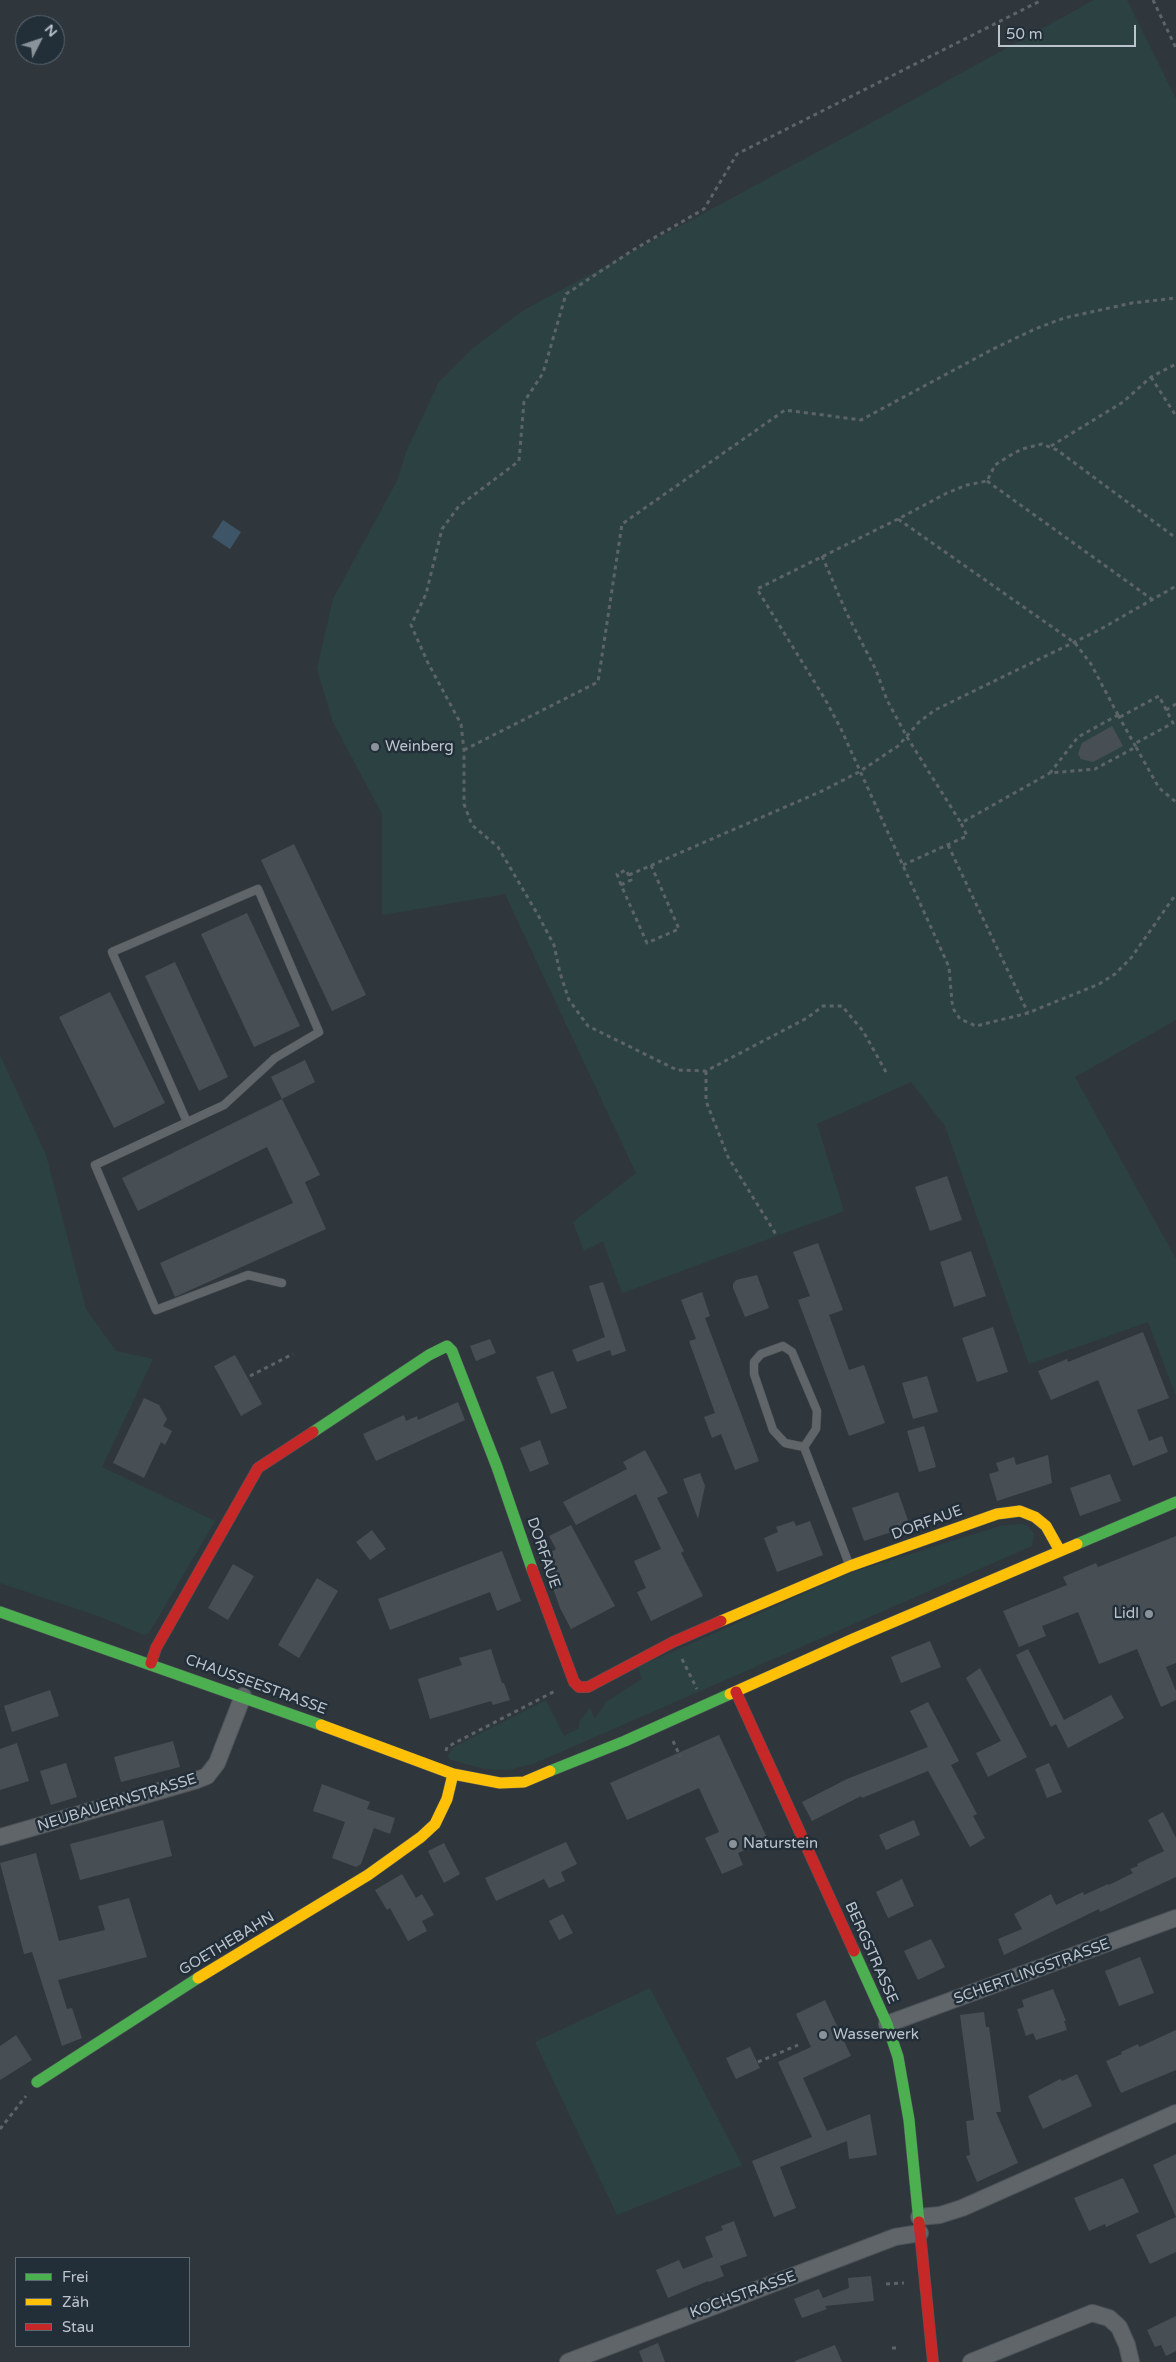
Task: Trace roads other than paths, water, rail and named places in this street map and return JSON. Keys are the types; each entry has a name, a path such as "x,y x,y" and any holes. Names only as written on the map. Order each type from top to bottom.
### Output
{"street":[{"name":"DORFAUE","path":"151,1663 156,1648 258,1468 414,1364 447,1346 452,1351 458,1366 497,1467 574,1682 579,1687 588,1688 673,1642 850,1566 986,1518 1020,1511 1035,1517 1046,1526 1060,1551"},
{"path":"736,1692 1176,1502"},
{"name":"CHAUSSEESTRASSE","path":"0,1612 151,1663 452,1774 502,1783 524,1782 536,1778 736,1692"},
{"name":"BERGSTRASSE","path":"736,1692 887,2024 903,2079 920,2225 933,2362"},
{"name":"NEUBAUERNSTRASSE","path":"0,1837 198,1780 206,1776 217,1762 243,1696"},
{"name":"GOETHEBAHN","path":"37,2082 185,1986 360,1880 421,1838 435,1824 447,1799 452,1774"},
{"name":"SCHERTLINGSTRASSE","path":"887,2024 1176,1918"},
{"name":"KOCHSTRASSE","path":"568,2362 895,2238 940,2215 962,2208 1176,2113"},
{"path":"971,2362 1092,2313 1108,2318 1119,2328 1128,2345 1131,2362"}],"lane":[{"path":"188,1122 112,952 258,889 319,1032 275,1058 224,1105 188,1122 96,1165 156,1310 248,1275 282,1283"},
{"path":"783,1346 792,1352 817,1411 816,1429 804,1447 785,1443 773,1430 754,1374 754,1362 761,1354 783,1346"},
{"path":"804,1447 850,1566"}],"water":[{"path":"223,520 241,532 230,549 212,537"}],"place":[{"name":"Weinberg","path":"375,747"},
{"name":"Lidl","path":"1149,1614"},
{"name":"Naturstein","path":"733,1844"},
{"name":"Wasserwerk","path":"823,2035"}]}
